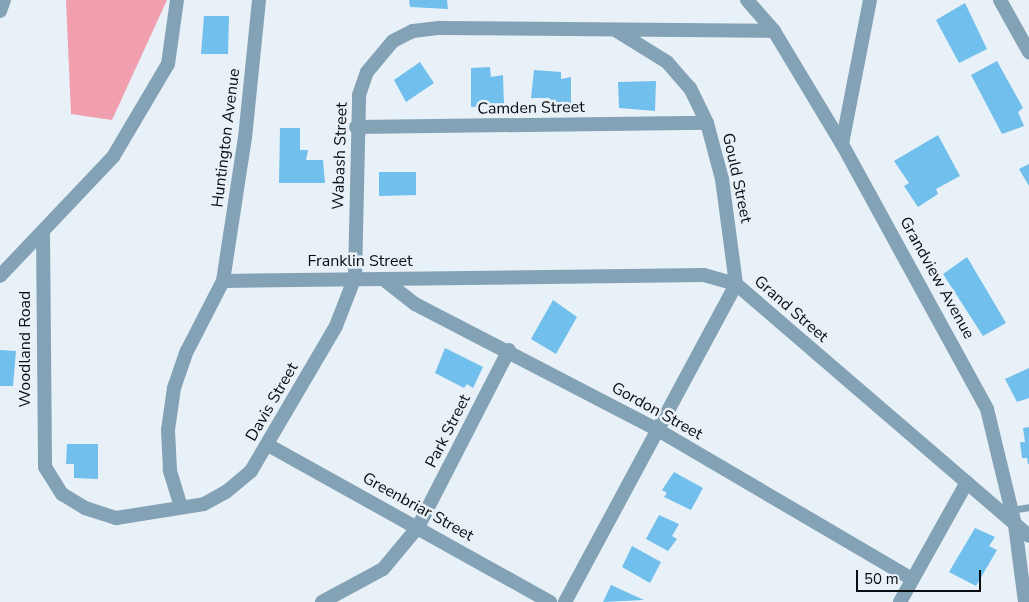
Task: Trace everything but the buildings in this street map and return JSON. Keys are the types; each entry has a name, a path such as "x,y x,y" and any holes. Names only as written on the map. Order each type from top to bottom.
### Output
{"street":[{"path":"0,11 4,0"},
{"path":"0,276 44,232 112,157 168,64 177,0"},
{"name":"Huntington Avenue","path":"223,281 245,138 260,0"},
{"name":"Grandview Avenue","path":"747,0 774,32 842,144 987,409 1002,459 1010,510 1015,525 1025,602"},
{"path":"842,144 870,0"},
{"path":"1000,0 1029,52"},
{"name":"Wabash Street","path":"356,277 356,127 359,96 367,72 393,41 413,31 439,28 774,32"},
{"name":"Gould Street","path":"615,30 667,62 690,88 707,123 722,179 736,284"},
{"name":"Camden Street","path":"356,127 707,123"},
{"name":"Woodland Road","path":"44,232 45,467"},
{"name":"Franklin Street","path":"223,281 356,277 383,279 704,275 736,284"},
{"name":"Davis Street","path":"45,467 62,494 85,508 108,515 145,515 204,504 226,492 251,471 268,445 336,326 356,277"},
{"name":"Gordon Street","path":"383,279 415,304 509,350 658,430 912,579"},
{"path":"181,508 170,470 168,430 174,388 187,351 223,281"},
{"name":"Grand Street","path":"565,602 736,284 1029,536"},
{"name":"Park Street","path":"322,602 383,568 418,527 509,350"},
{"name":"Greenbriar Street","path":"268,445 550,602"},
{"path":"900,602 967,482"}],"lane":[{"path":"1010,510 1029,507"}],"shaded area":[{"path":"66,0 167,0 112,120 71,114"}]}
